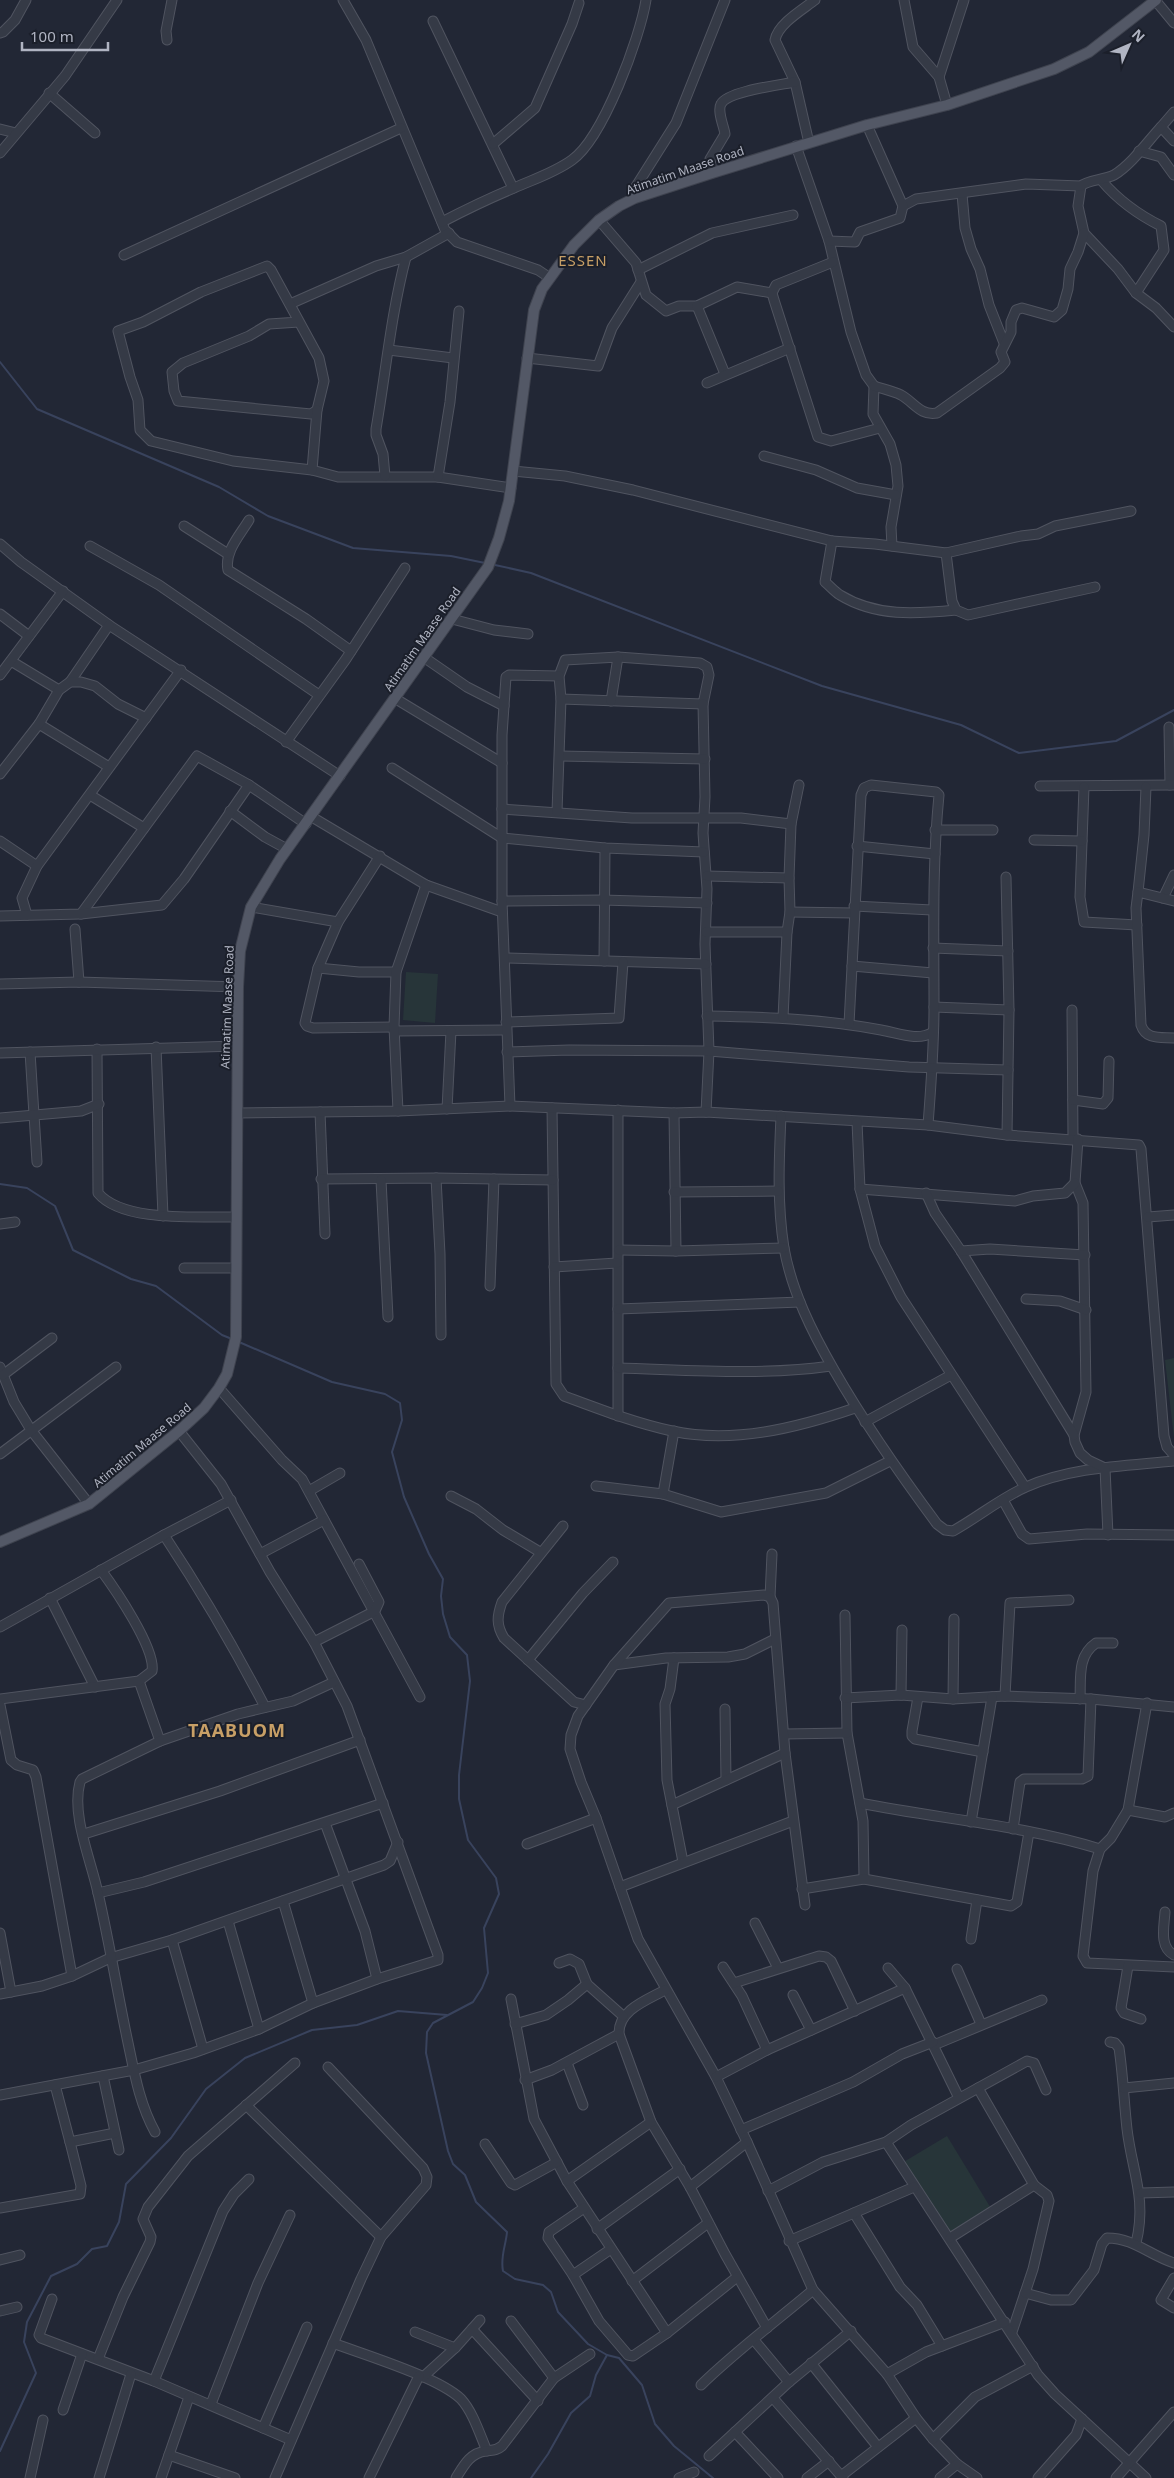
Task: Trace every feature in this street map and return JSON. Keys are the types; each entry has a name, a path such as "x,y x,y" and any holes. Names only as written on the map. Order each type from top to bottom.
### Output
{"main road":[{"name":"Atimatim Maase Road","path":"0,1542 89,1504 179,1431 211,1400 227,1374 236,1337 238,987 240,951 250,907 287,849 396,699 488,567 505,520 511,488 534,310 542,289 574,245 599,220 635,198 809,142 1023,81 1073,61 1089,52 1155,0"}],"street":[{"path":"0,33 15,20 26,0"},
{"path":"0,153 64,76 117,0"},
{"path":"167,40 166,31 172,0"},
{"path":"343,0 366,40 400,128 442,222 449,233 457,242 538,270 550,278"},
{"path":"442,222 513,188 553,173 584,150 623,74 646,0"},
{"path":"635,198 635,188 676,123 725,0"},
{"path":"809,142 795,82 776,37 788,22 815,0"},
{"path":"904,0 913,47 939,77 947,104"},
{"path":"939,77 964,0"},
{"path":"1155,0 1174,23"},
{"path":"493,144 535,108 572,24 579,3"},
{"path":"433,21 513,188"},
{"path":"712,173 710,159 725,134 720,110 720,105 724,100 741,93 795,82"},
{"path":"49,93 95,134"},
{"path":"903,206 916,199 1026,184 1081,186 1084,183 1102,181 1122,169 1174,112"},
{"path":"829,241 856,241 860,232 900,218 903,206 867,125"},
{"path":"1161,127 1174,141"},
{"path":"124,255 400,128"},
{"path":"0,129 16,133"},
{"path":"796,146 829,241 851,332 866,375 874,386 902,396 923,413 936,413 1004,364 1001,352 1004,343 1010,335 1011,322 1018,308 1054,317 1059,314 1068,289 1070,270 1084,233 1078,206 1081,186"},
{"path":"1139,151 1161,157 1174,175"},
{"path":"1102,181 1118,200 1137,214 1161,226 1169,250 1136,293"},
{"path":"895,191 916,199"},
{"path":"962,194 965,228 971,249 980,269 989,305 1004,343"},
{"path":"638,270 712,233 792,215"},
{"path":"599,220 629,254 638,270 646,295 666,311 679,306 697,306 737,287 772,293"},
{"path":"290,304 376,266 406,257 449,233"},
{"path":"1084,233 1118,269 1136,293 1156,308 1174,327"},
{"path":"385,476 383,454 376,435 389,350 393,309 406,257"},
{"path":"833,262 776,285 772,293 818,437 831,441 880,428"},
{"path":"312,470 317,410 324,381 319,358 271,270 267,266 262,266 201,292 143,322 120,330 118,334 138,400 140,430 148,440 234,460 312,470 338,477 438,477 511,488"},
{"path":"527,358 598,366 612,328 641,282"},
{"path":"697,306 725,374"},
{"path":"438,477 450,402 459,311"},
{"path":"299,322 269,324 249,336 183,363 172,372 174,391 178,401 205,405 311,414 317,410"},
{"path":"707,383 790,348"},
{"path":"389,350 453,358"},
{"path":"874,386 872,410 890,444 896,465 898,486 891,527 892,546"},
{"path":"764,456 816,470 857,488 896,495"},
{"path":"513,471 565,476 633,490 832,541 946,553 1038,534 1055,526 1131,511"},
{"path":"249,520 228,554 226,562 228,570 306,619 351,651"},
{"path":"184,526 228,554"},
{"path":"832,541 825,582 839,594 882,611 913,614 956,610 968,614 1095,587"},
{"path":"0,544 109,625 340,776"},
{"path":"90,546 159,585 320,695"},
{"path":"946,553 952,601 956,610"},
{"path":"286,742 351,651 405,568"},
{"path":"0,675 63,591"},
{"path":"0,614 29,636"},
{"path":"452,619 494,630 528,634"},
{"path":"0,774 39,724 58,690 70,682 109,625"},
{"path":"611,701 618,657"},
{"path":"557,812 561,699 558,676 566,660 618,657 700,663 706,667 709,674 704,704 704,852 707,903 706,964 709,1051 706,1112"},
{"path":"425,658 467,687 504,706"},
{"path":"11,660 58,690"},
{"path":"27,915 22,898 37,866 180,670"},
{"path":"510,1106 506,1052 505,958 502,912 502,763 506,677 558,676"},
{"path":"70,682 81,682 95,686 118,704 146,718"},
{"path":"396,699 502,763"},
{"path":"561,699 704,704"},
{"path":"39,724 110,767"},
{"path":"1040,786 1146,787 1172,785 1169,727"},
{"path":"81,914 197,756 309,820 380,856 426,885 502,912"},
{"path":"560,756 705,759"},
{"path":"392,768 502,838 604,848 704,852"},
{"path":"0,916 81,914 162,905 184,879 249,785"},
{"path":"783,1018 787,932 790,912 791,824 799,785"},
{"path":"849,1024 861,795 864,788 871,785 938,793 932,910 934,1007 928,1125"},
{"path":"1084,787 1080,897 1084,922 1137,925"},
{"path":"1146,787 1137,925 1143,1032 1150,1037 1174,1038"},
{"path":"90,795 144,828"},
{"path":"502,809 632,818 741,818 791,824"},
{"path":"230,811 265,837 287,849"},
{"path":"935,830 994,830"},
{"path":"1034,840 1082,841"},
{"path":"0,842 37,866"},
{"path":"857,846 935,854"},
{"path":"604,848 602,900 604,961"},
{"path":"380,856 338,922 318,968 305,1022 306,1026 451,1031 619,1018 623,962"},
{"path":"1163,898 1174,875"},
{"path":"706,876 789,878"},
{"path":"1006,877 1009,1010 1007,1135"},
{"path":"398,1111 394,1029 396,972 426,885"},
{"path":"1138,892 1174,901"},
{"path":"502,900 707,903"},
{"path":"250,907 338,922"},
{"path":"790,912 854,909 932,910"},
{"path":"75,929 79,982"},
{"path":"706,932 787,932"},
{"path":"933,948 1008,951"},
{"path":"505,958 706,964"},
{"path":"852,966 933,973"},
{"path":"318,968 359,972 396,972"},
{"path":"0,984 79,982 238,987"},
{"path":"934,1007 1009,1010"},
{"path":"1072,1010 1076,1183 1083,1203 1086,1310 1086,1392 1074,1435"},
{"path":"707,1016 783,1018 849,1024 921,1037 933,1032"},
{"path":"447,1109 451,1031"},
{"path":"0,1053 237,1046"},
{"path":"156,1047 163,1216"},
{"path":"97,1049 99,1104 98,1193 107,1203 124,1210 163,1216 236,1217"},
{"path":"506,1052 569,1050 709,1051 909,1067 932,1066 1008,1070"},
{"path":"30,1052 37,1162"},
{"path":"1073,1100 1102,1104 1108,1098 1109,1062"},
{"path":"0,1118 81,1111 99,1104"},
{"path":"238,1113 398,1111 510,1106 674,1113 706,1112 928,1125 1007,1135 1134,1144 1140,1147 1148,1217 1164,1436 1167,1447 1174,1456"},
{"path":"552,1108 556,1384 558,1391 564,1396 618,1416 674,1431 727,1436 810,1424 855,1408"},
{"path":"618,1110 618,1416"},
{"path":"81,1111 98,1123"},
{"path":"320,1112 321,1179 325,1234"},
{"path":"674,1113 676,1251"},
{"path":"781,1116 778,1190 784,1248 808,1324 855,1408 890,1461 937,1524 945,1530 954,1531 1025,1487 1054,1477 1105,1468 1174,1462"},
{"path":"857,1122 860,1189 875,1246 901,1296 1025,1487"},
{"path":"436,1178 440,1254 440,1336"},
{"path":"321,1179 553,1180"},
{"path":"490,1286 494,1179"},
{"path":"381,1180 388,1317"},
{"path":"860,1189 1015,1201 1033,1196 1065,1193 1076,1183"},
{"path":"674,1192 778,1190"},
{"path":"926,1193 935,1213 961,1251 1074,1435 1080,1453 1088,1460 1105,1468"},
{"path":"1148,1217 1174,1215"},
{"path":"0,1224 15,1222"},
{"path":"619,1250 676,1251 784,1248"},
{"path":"961,1251 990,1249 1085,1255"},
{"path":"554,1267 617,1263"},
{"path":"184,1268 236,1268"},
{"path":"1026,1299 1060,1301 1086,1310"},
{"path":"618,1309 800,1302"},
{"path":"52,1338 2,1371 14,1402 31,1430 89,1504"},
{"path":"618,1368 756,1371 801,1370 831,1366"},
{"path":"0,1454 116,1367"},
{"path":"865,1422 951,1374"},
{"path":"219,1388 282,1460 298,1474 375,1610 420,1697"},
{"path":"0,2095 134,2070 203,2049 259,2029 313,2003 378,1979 438,1960 438,1955 398,1842 347,1706 314,1642 260,1554 231,1500 212,1470 179,1431"},
{"path":"663,1494 674,1431"},
{"path":"596,1486 663,1494 721,1512 826,1493 890,1461"},
{"path":"1105,1468 1108,1535"},
{"path":"309,1491 340,1473"},
{"path":"451,1496 476,1509 502,1530 540,1552"},
{"path":"0,1627 164,1535 231,1500"},
{"path":"1003,1500 1022,1534 1029,1539 1108,1535 1174,1535"},
{"path":"260,1554 324,1520"},
{"path":"563,1526 540,1552 502,1602 498,1615 498,1628 504,1638 574,1702 586,1704"},
{"path":"164,1535 218,1619 243,1663 265,1708"},
{"path":"772,1554 770,1597 785,1753 805,1906"},
{"path":"528,1660 583,1593 613,1562"},
{"path":"314,1642 375,1610 379,1602 359,1564"},
{"path":"0,1699 139,1681 152,1671 152,1662 131,1612 101,1570"},
{"path":"770,1597 764,1595 668,1604 614,1665 586,1704 578,1716 571,1735 570,1750 638,1939 665,1990 716,2077 742,2130 789,2241 813,2290 887,2374 916,2418 933,2439 957,2464 977,2478"},
{"path":"50,1598 95,1687"},
{"path":"1005,1696 1010,1603 1069,1600"},
{"path":"845,1615 847,1733 860,1803 864,1842 864,1879"},
{"path":"953,1699 954,1619"},
{"path":"901,1696 902,1630"},
{"path":"614,1665 631,1661 728,1657 745,1654 775,1639"},
{"path":"1080,1699 1081,1665 1084,1655 1096,1643 1113,1643"},
{"path":"674,1658 666,1704 667,1780 683,1862"},
{"path":"139,1681 160,1742"},
{"path":"155,2132 141,2100 98,1893 77,1803 82,1779 160,1742 238,1714 293,1701 334,1682"},
{"path":"845,1698 901,1696 953,1699 1005,1696 1091,1699 1174,1707"},
{"path":"918,1697 912,1731 912,1736 915,1739 983,1752"},
{"path":"971,1822 992,1697"},
{"path":"1013,1829 1020,1782 1024,1779 1082,1779 1088,1776 1091,1699"},
{"path":"1147,1703 1128,1810 1111,1838 1100,1849 1092,1870 1083,1956 1087,1963 1174,1967"},
{"path":"0,1705 11,1760 17,1766 33,1770 36,1777 72,1976"},
{"path":"725,1708 726,1780"},
{"path":"784,1734 847,1733"},
{"path":"84,1834 220,1791 360,1740"},
{"path":"672,1805 785,1753"},
{"path":"98,1893 144,1882 383,1803"},
{"path":"860,1803 1029,1832 1100,1849"},
{"path":"1128,1810 1165,1817 1174,1814"},
{"path":"526,1844 596,1818"},
{"path":"620,1887 793,1821"},
{"path":"325,1823 364,1931 378,1979"},
{"path":"802,1890 864,1879 1011,1906 1016,1904 1029,1832"},
{"path":"0,1994 72,1976 110,1958 172,1940 384,1864 390,1861 398,1842"},
{"path":"283,1900 313,2003"},
{"path":"971,1939 977,1900"},
{"path":"1165,1912 1163,1938 1166,1948 1174,1955"},
{"path":"228,1920 259,2029"},
{"path":"755,1923 778,1968"},
{"path":"0,1935 11,1992"},
{"path":"172,1940 203,2049"},
{"path":"734,1983 819,1956 826,1957 831,1962 855,2011"},
{"path":"559,1963 570,1960 578,1964 588,1984 623,2016"},
{"path":"1128,1966 1122,2008 1124,2013 1141,2019"},
{"path":"723,1967 734,1983 768,2050"},
{"path":"888,1968 905,1988 934,2043 958,2098"},
{"path":"958,1969 981,2024"},
{"path":"515,2024 546,2015 588,1984"},
{"path":"716,2077 768,2050 905,1988"},
{"path":"665,1990 623,2016 618,2026 619,2034 651,2122 680,2169 737,2277 767,2328"},
{"path":"793,1995 811,2030"},
{"path":"511,1999 534,2119 567,2182 667,2333"},
{"path":"742,2130 853,2082 902,2054 1042,2000"},
{"path":"525,2080 567,2063 619,2034"},
{"path":"1110,2042 1115,2043 1119,2048 1128,2130 1140,2193 1139,2231 1136,2243"},
{"path":"768,2190 823,2162 886,2142 958,2098 1029,2060 1034,2063 1046,2090"},
{"path":"98,2359 123,2297 150,2242 151,2236 144,2219 148,2207 188,2156 295,2063"},
{"path":"567,2063 583,2105"},
{"path":"275,2478 381,2237 426,2185 427,2176 423,2168 328,2067"},
{"path":"103,2076 119,2150"},
{"path":"1124,2088 1174,2083"},
{"path":"0,2208 80,2194 81,2186 55,2085"},
{"path":"978,2088 1034,2185 1047,2195 1049,2201 1025,2293 1012,2332"},
{"path":"246,2105 381,2237"},
{"path":"567,2182 651,2122"},
{"path":"70,2142 115,2133"},
{"path":"690,2187 747,2142"},
{"path":"886,2142 914,2187 1048,2386 1082,2420 1146,2478"},
{"path":"485,2144 511,2183 516,2185 556,2162"},
{"path":"597,2228 680,2169"},
{"path":"154,2381 220,2218 234,2194 249,2179"},
{"path":"950,2238 1034,2185"},
{"path":"789,2241 914,2187"},
{"path":"1140,2193 1174,2192"},
{"path":"584,2208 547,2235 573,2275 599,2321 628,2355 633,2356 667,2333 737,2277"},
{"path":"854,2212 900,2287 917,2305 942,2346"},
{"path":"211,2404 258,2283 290,2215"},
{"path":"632,2281 708,2223"},
{"path":"1025,2293 1050,2300 1070,2300 1094,2270 1104,2240 1110,2238 1136,2243 1159,2257 1174,2263"},
{"path":"573,2275 611,2249"},
{"path":"0,2260 20,2255"},
{"path":"1174,2278 1161,2300 1174,2308"},
{"path":"702,2385 732,2355 754,2340 813,2290"},
{"path":"52,2299 39,2335 41,2338 211,2404 291,2440"},
{"path":"0,2311 17,2307"},
{"path":"369,2478 421,2376 455,2348 480,2320"},
{"path":"511,2321 554,2378"},
{"path":"887,2374 926,2352 1005,2322"},
{"path":"263,2428 307,2327"},
{"path":"472,2329 538,2401"},
{"path":"709,2456 774,2398 789,2382 851,2331"},
{"path":"415,2332 455,2348"},
{"path":"754,2340 789,2382"},
{"path":"333,2343 421,2376 460,2398 466,2406 487,2451"},
{"path":"63,2410 82,2354"},
{"path":"456,2478 466,2461 477,2453 496,2451 502,2446 554,2378 590,2354"},
{"path":"811,2363 878,2447"},
{"path":"933,2439 975,2397 1033,2366"},
{"path":"99,2478 131,2374"},
{"path":"161,2478 188,2396"},
{"path":"774,2398 842,2477 916,2418"},
{"path":"1116,2478 1173,2413"},
{"path":"30,2478 43,2420"},
{"path":"1038,2478 1076,2435 1082,2420"},
{"path":"1076,2435 1095,2430"},
{"path":"735,2432 778,2478"},
{"path":"169,2455 235,2478"},
{"path":"807,2478 829,2461"},
{"path":"940,2478 957,2464"},
{"path":"680,2478 694,2472"}],"shaded area":[{"path":"406,972 438,974 435,1023 403,1020"},
{"path":"1174,1358 1174,1438 1165,1360"},
{"path":"947,2136 992,2210 947,2236 902,2163"}],"waterway":[{"path":"0,362 37,409 219,487 268,516 353,548 451,556 485,563"},
{"path":"495,565 531,573 822,686 961,725 1019,753 1116,741 1174,710"},
{"path":"0,1184 27,1188 55,1206 73,1250 131,1279 156,1286 222,1335 232,1339"},
{"path":"239,1342 332,1382 385,1394 400,1403 402,1420 392,1452 404,1497 429,1554 443,1579 441,1596 443,1614 450,1637 467,1655 470,1681 459,1775 459,1799 468,1840 496,1878 499,1894 484,1928 488,1973 482,1988 473,2002 433,2023 427,2032 426,2053 448,2151 453,2164 465,2175 476,2202 507,2232 503,2256 503,2271 515,2279 543,2285 551,2292 558,2312 588,2344 607,2355 619,2358 642,2385 655,2424 674,2446 713,2478"},
{"path":"0,2451 36,2373 24,2342 27,2322 51,2276 77,2264 92,2249 107,2246 119,2222 126,2184 171,2138 206,2089 245,2058 312,2030 357,2025 398,2011 447,2015"},
{"path":"531,2478 548,2454 571,2413 590,2396 596,2375 607,2355"}],"district":[{"name":"ESSEN","path":"583,260"},
{"name":"TAABUOM","path":"237,1730"}]}
